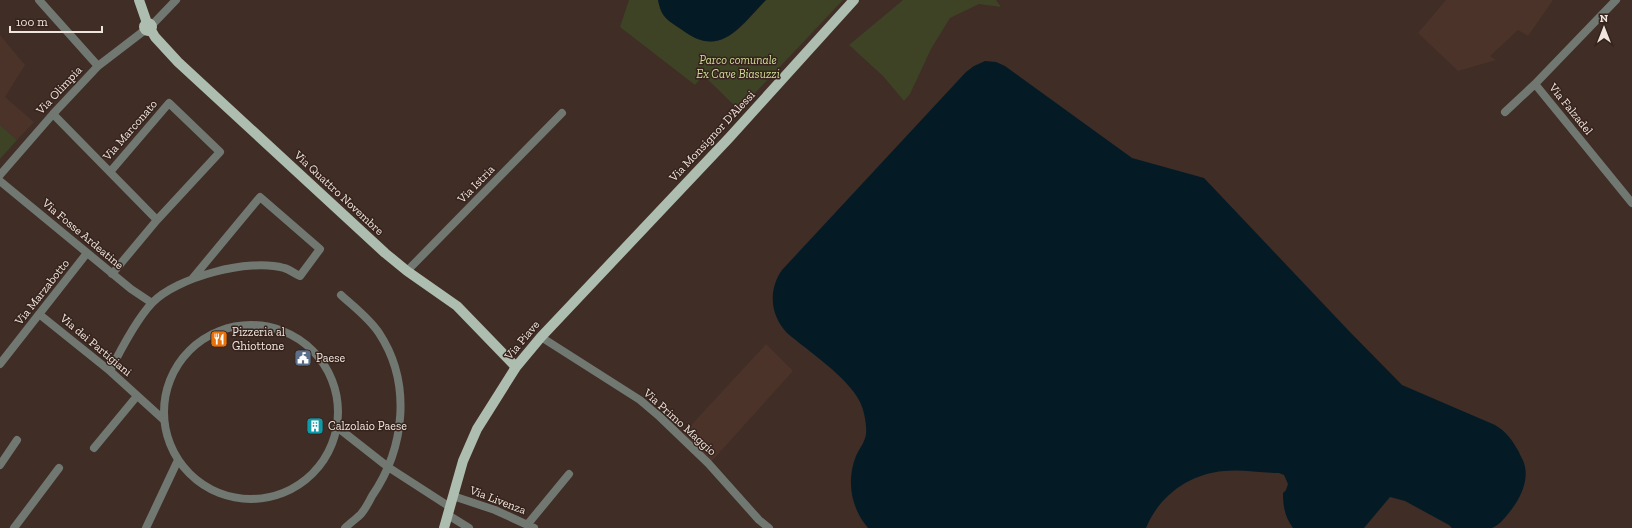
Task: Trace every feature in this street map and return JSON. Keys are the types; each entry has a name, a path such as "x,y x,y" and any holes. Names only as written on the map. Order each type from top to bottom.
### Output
{"main road":[{"name":"Via Quattro Novembre","path":"139,0 154,37 178,62 385,252 407,271 457,306 516,367"},
{"name":"Via Monsignor D'Alessi","path":"670,201 854,0"},
{"name":"Via Piave","path":"444,528 470,442 486,412 516,367 541,337 670,201"}],"street":[{"path":"39,0 98,66"},
{"name":"Via Olimpia","path":"0,175 53,114 98,66 149,27 176,0"},
{"name":"Via Falzadel","path":"1616,0 1535,84 1632,203"},
{"path":"1505,112 1535,84"},
{"name":"Via Marconato","path":"110,172 169,103 220,152 157,220"},
{"name":"Via Istria","path":"407,271 562,113"},
{"path":"53,114 157,220 112,274"},
{"name":"Via Fosse Ardeatine","path":"0,181 112,274 152,303"},
{"path":"110,371 133,330 152,303 180,283 228,268 257,266 284,268 300,276 320,249 260,197 192,279"},
{"name":"Via Marzabotto","path":"0,364 87,253"},
{"path":"341,294 366,318 379,334 394,364 400,397 401,424 398,439 382,482 361,514 345,528"},
{"name":"Via dei Partigiani","path":"39,314 110,371 164,420"},
{"path":"247,325 278,329 292,335 317,354 333,381 339,411 337,427 332,445 323,462 315,471 296,487 278,495 260,499 241,498 222,494 205,486 195,478 178,460 167,434 164,420 164,404 170,382 180,361 191,349 203,340 224,330 247,325"},
{"name":"Via Primo Maggio","path":"541,337 640,400 708,463 768,528"},
{"path":"94,448 137,396"},
{"path":"337,427 388,467 449,511 469,528"},
{"path":"0,465 17,440"},
{"path":"146,528 178,460"},
{"path":"14,528 60,468"},
{"path":"531,526 569,474"},
{"name":"Via Livenza","path":"453,496 495,510 531,526"}],"shaded area":[{"path":"1446,0 1553,0 1528,36 1518,30 1490,56 1496,60 1458,71 1418,33"},
{"path":"0,35 25,65 5,97 34,122 17,140 0,125"},
{"path":"766,344 793,371 710,463 682,435"}],"green space":[{"name":"Parco comunale Ex Cave Biasuzzi","path":"629,0 658,0 662,13 669,21 698,39 710,41 721,40 740,28 766,0 843,0 739,110 703,75 695,85 620,27"},
{"path":"903,0 996,0 1001,7 979,4 950,18 931,49 910,94 904,101 883,76 849,45"},
{"path":"0,125 17,140 0,159"}],"water":[{"path":"658,0 766,0 739,28 730,35 720,40 710,41 698,39 669,21 662,13"},
{"path":"985,61 996,62 1005,66 1132,158 1204,178 1402,385 1495,425 1503,430 1519,452 1524,462 1526,477 1516,503 1499,524 1492,528 1452,528 1405,501 1390,497 1364,528 1293,528 1286,516 1284,507 1283,493 1288,484 1284,475 1279,473 1224,471 1199,477 1187,482 1177,489 1159,506 1146,528 868,528 862,520 854,503 851,484 853,465 866,434 866,422 860,402 846,383 837,374 787,333 781,326 774,310 774,286 782,270 966,72"}],"place":[{"name":"Pizzeria al Ghiottone","path":"219,339"},
{"name":"Paese","path":"303,358"},
{"name":"Calzolaio Paese","path":"315,426"}]}
